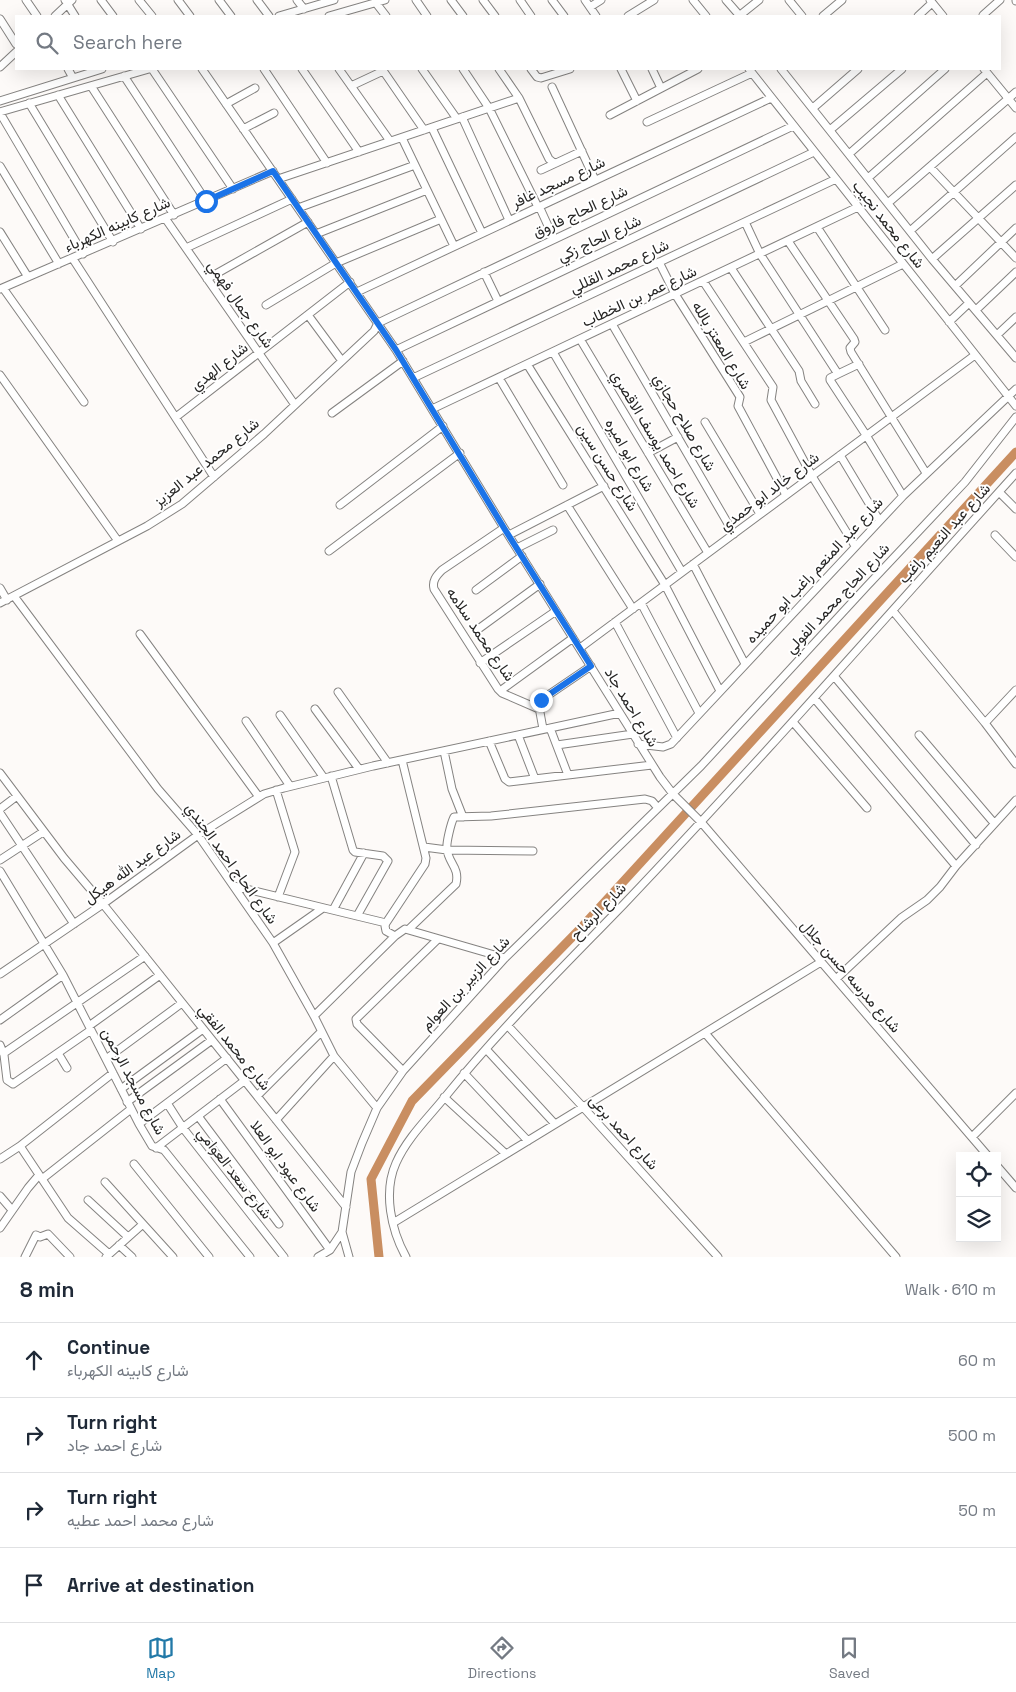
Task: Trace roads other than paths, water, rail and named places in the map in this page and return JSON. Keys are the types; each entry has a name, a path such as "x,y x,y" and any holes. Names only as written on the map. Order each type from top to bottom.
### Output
{"street":[{"path":"26,0 35,15"},
{"path":"101,0 112,15"},
{"path":"139,0 151,15"},
{"path":"178,0 189,15"},
{"path":"219,0 230,15"},
{"path":"257,0 268,15"},
{"path":"297,0 304,9"},
{"path":"283,15 334,0"},
{"path":"345,14 385,0"},
{"path":"416,0 426,15"},
{"path":"451,0 462,15"},
{"path":"483,0 493,15"},
{"path":"520,0 530,15"},
{"path":"552,0 563,15"},
{"path":"585,0 595,15"},
{"path":"590,7 601,0"},
{"path":"630,15 654,0"},
{"path":"693,0 705,15"},
{"path":"726,0 739,15"},
{"path":"741,15 759,0"},
{"path":"790,0 801,15"},
{"path":"983,15 1000,0"},
{"path":"56,15 68,1 75,15"},
{"path":"824,15 837,2"},
{"path":"919,15 931,2 941,15"},
{"path":"376,3 385,15"},
{"path":"0,20 15,42"},
{"path":"0,66 15,53"},
{"path":"69,70 73,78"},
{"path":"0,101 99,70"},
{"path":"83,254 0,113 146,70"},
{"path":"151,70 233,189"},
{"name":"شارع احمد جاد","path":"203,70 396,350 638,744 673,794 693,814"},
{"path":"265,70 327,162"},
{"path":"303,70 359,152"},
{"path":"340,70 390,142"},
{"path":"351,86 383,70 428,129 482,233"},
{"path":"423,70 459,118 509,220"},
{"path":"464,70 490,108 554,239"},
{"path":"500,70 519,98 549,159 554,163"},
{"path":"532,70 539,78 565,70"},
{"path":"622,70 637,101"},
{"path":"652,70 661,88"},
{"path":"610,115 696,70"},
{"name":"شارع محمد نجيب","path":"783,70 932,259 1016,358"},
{"path":"813,108 857,70"},
{"path":"830,130 901,70"},
{"path":"849,154 944,70"},
{"path":"647,122 750,71"},
{"name":"شارع محمد نجيب","path":"750,71 1016,406"},
{"path":"868,178 986,71 1016,108"},
{"path":"124,76 206,201"},
{"path":"91,86 174,215"},
{"path":"226,104 255,88"},
{"path":"552,88 595,180"},
{"path":"888,203 1016,92"},
{"path":"58,95 141,229"},
{"path":"278,179 519,98"},
{"name":"شارع مسجد غافر","path":"357,292 771,98"},
{"path":"29,103 113,242"},
{"path":"243,129 274,113"},
{"name":"شارع الحاج فاروق","path":"378,323 793,126"},
{"path":"910,231 1016,137"},
{"path":"402,138 454,246"},
{"path":"541,170 582,151"},
{"name":"شارع الحاج زكي","path":"396,350 814,152"},
{"path":"298,208 415,165"},
{"path":"0,166 59,264"},
{"path":"930,166 1016,258"},
{"name":"شارع كابينه الكهرباء","path":"2,288 113,242 273,171"},
{"name":"شارع محمد القللي","path":"413,378 836,179"},
{"path":"932,259 1016,185"},
{"path":"316,234 427,190"},
{"path":"186,248 292,200"},
{"name":"شارع عمر بن الخطاب","path":"432,409 858,207"},
{"name":"شارع جمال فهمي","path":"165,218 295,405"},
{"path":"266,306 336,263 441,219"},
{"path":"207,279 308,222"},
{"path":"745,222 760,254 838,374"},
{"path":"817,227 885,330"},
{"path":"955,286 1016,228"},
{"path":"0,232 28,278"},
{"path":"788,240 855,340 850,349 926,473"},
{"path":"73,259 214,477"},
{"name":"شارع المعتز بالله","path":"659,262 675,294 740,397 738,406 786,495"},
{"path":"744,342 903,264"},
{"path":"731,268 798,371 803,385 815,404"},
{"path":"484,272 498,302"},
{"path":"976,310 1016,272"},
{"path":"703,281 773,387 772,400 812,476 855,546"},
{"name":"شارع الهدي","path":"176,417 350,282"},
{"path":"2,288 84,402"},
{"path":"949,322 970,303"},
{"path":"308,315 342,361"},
{"path":"997,335 1016,317"},
{"name":"شارع محمد عبد العزيز","path":"7,600 147,526 182,504 247,450 374,331 378,323"},
{"name":"شارع صلاح حجازي","path":"612,324 734,534"},
{"name":"شارع احمد يوسف الاقصري","path":"580,339 708,553"},
{"name":"شارع ابو اميره","path":"553,352 682,572"},
{"name":"شارع خالد ابو حمدي","path":"580,648 975,355"},
{"path":"332,413 403,361"},
{"name":"شارع حسن سين","path":"527,364 665,585 720,691"},
{"path":"859,364 830,378 830,380 866,435 902,496"},
{"path":"0,375 118,541"},
{"path":"499,378 564,485"},
{"name":"شارع عبد المنعم راغب ابو حميده","path":"638,744 666,746 676,738 902,496 1016,389"},
{"name":"شارع الحاج محمد الفولي","path":"673,794 708,759 965,482 1016,418"},
{"path":"706,422 760,514"},
{"path":"340,505 443,426"},
{"path":"648,453 678,437"},
{"path":"329,551 460,453"},
{"path":"840,455 879,520"},
{"name":"شارع عبد النعيم راغب","path":"893,611 1016,473"},
{"path":"509,535 604,486"},
{"path":"999,492 1016,509"},
{"path":"568,505 633,609"},
{"name":"شارع محمد سلامه","path":"504,528 442,570 435,578 433,585 480,663 500,691 539,709"},
{"path":"517,548 553,530"},
{"path":"995,535 1016,557"},
{"path":"476,590 522,556"},
{"path":"693,564 745,664"},
{"path":"477,630 540,584"},
{"name":"شارع الحاج احمد الجندي","path":"0,588 7,600 158,789 198,835 273,943 334,1056 377,1108"},
{"path":"641,603 699,713"},
{"path":"480,663 556,611"},
{"path":"893,611 985,723 1016,764"},
{"name":"شارع الرشاح","path":"406,1257 397,1238 389,1200 391,1176 404,1147 464,1073 701,822 893,611"},
{"path":"615,622 676,738"},
{"path":"140,634 259,797"},
{"path":"500,691 573,638"},
{"path":"568,775 557,745 539,709 539,704 543,698 591,666"},
{"path":"834,676 976,845"},
{"path":"985,723 1016,690"},
{"path":"338,692 388,762"},
{"path":"814,698 956,866"},
{"path":"315,709 359,769"},
{"name":"شارع عبد الله هيكل","path":"0,974 103,904 198,835 259,797 290,786 388,762 620,713"},
{"path":"280,715 328,777 353,850 355,852 383,856 388,863 358,916"},
{"path":"246,721 290,786"},
{"path":"793,722 867,808"},
{"path":"557,745 633,734"},
{"path":"518,735 535,779"},
{"path":"919,735 994,824"},
{"path":"490,741 506,781 652,765"},
{"path":"444,751 452,789 463,817"},
{"path":"395,936 386,931 386,923 425,864 426,853 402,760"},
{"name":"شارع محمد الفقي","path":"0,773 43,832 346,1207"},
{"path":"276,790 295,852 278,897"},
{"name":"شارع الزبير بن العوام","path":"342,1232 351,1172 377,1108 403,1071 505,958 673,794"},
{"path":"0,809 17,796"},
{"path":"409,929 456,884 457,872 447,850 453,818 491,816 646,798 652,801 658,808"},
{"path":"836,979 901,918 927,900 1016,800"},
{"path":"0,814 74,924"},
{"name":"شارع مدرسه حسن جلال","path":"693,814 985,1152"},
{"path":"0,860 43,832"},
{"path":"424,848 533,851"},
{"path":"333,910 364,852"},
{"name":"شارع مسجد الرحمن","path":"0,871 63,975 129,1106 152,1146 164,1150 250,1257"},
{"path":"234,886 386,923"},
{"path":"273,943 323,908"},
{"path":"314,1016 402,930 409,929 505,958"},
{"path":"403,1071 357,1024 356,1019 438,939"},
{"path":"4,1054 145,956"},
{"path":"393,1223 821,962"},
{"path":"0,1020 63,975"},
{"path":"0,1045 4,1054 7,1080 11,1084 17,1082 160,975"},
{"path":"106,1059 182,1003"},
{"name":"شارع احمد برعى","path":"508,1026 718,1257"},
{"path":"121,1089 203,1029"},
{"path":"257,1096 321,1032"},
{"path":"705,1033 896,1257"},
{"path":"0,1228 28,1188 40,1177 212,1040"},
{"path":"486,1049 555,1124"},
{"path":"58,1053 67,1068"},
{"path":"276,1120 334,1056"},
{"path":"139,1124 226,1058"},
{"path":"0,1159 20,1146 113,1073"},
{"path":"464,1073 528,1140"},
{"path":"156,1148 244,1081"},
{"path":"972,1137 1016,1093"},
{"path":"444,1097 506,1154"},
{"name":"شارع عبود ابو العلا","path":"220,1099 330,1250"},
{"name":"شارع سعد العوامي","path":"166,1104 182,1128 284,1257"},
{"path":"198,1116 279,1224"},
{"path":"20,1146 68,1218 108,1256 143,1224"},
{"path":"134,1164 209,1257"},
{"path":"1001,1171 1016,1188"},
{"path":"105,1182 173,1257"},
{"path":"0,1196 12,1210"},
{"path":"88,1200 128,1237"},
{"path":"318,1257 330,1250 342,1232"},
{"path":"342,1232 350,1257"},
{"path":"25,1257 36,1235 40,1237 49,1234 70,1257"},
{"path":"119,1245 132,1257"}],"waterway":[{"path":"379,1257 371,1179 412,1101 580,929 1016,452"}]}
